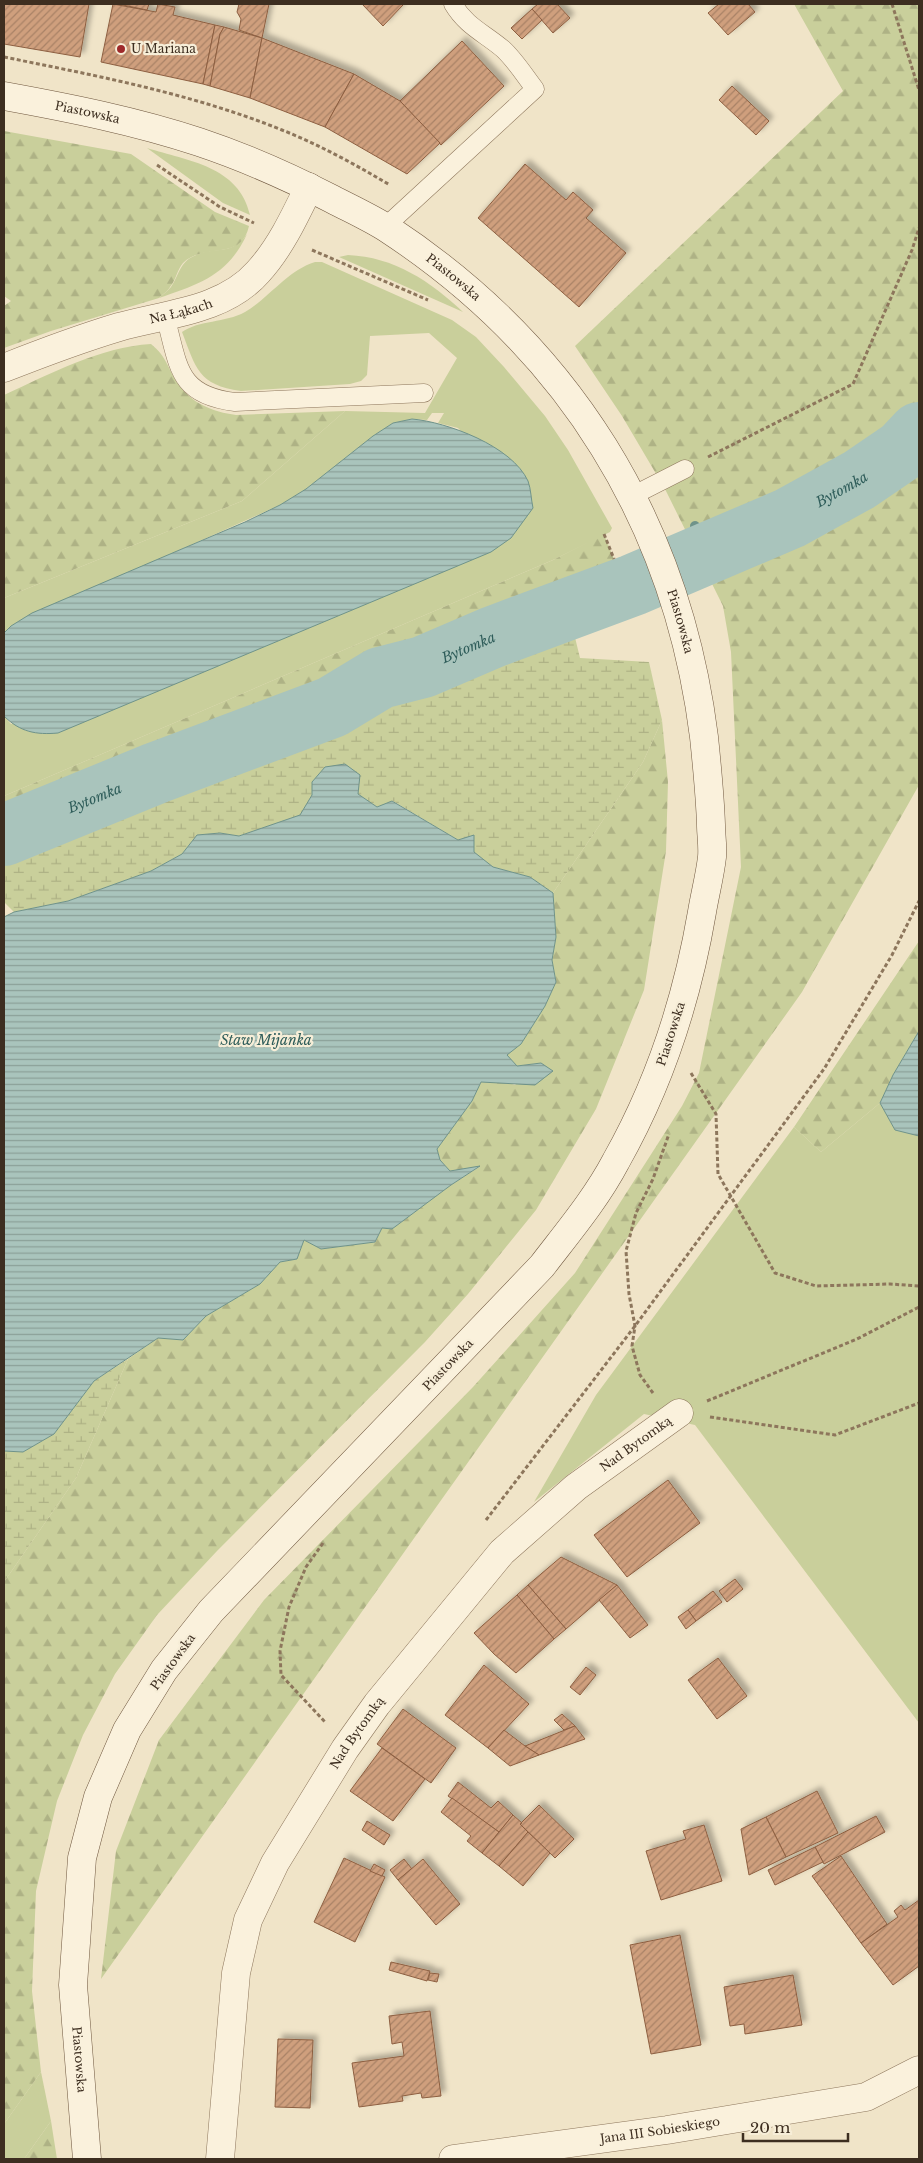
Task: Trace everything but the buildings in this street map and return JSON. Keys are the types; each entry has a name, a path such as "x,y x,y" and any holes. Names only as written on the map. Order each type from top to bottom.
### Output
{"street":[{"name":"Piastowska","path":"4,96 137,124 202,143 309,187 385,226 464,283 518,335 543,362 595,430 636,507 670,584 689,655 700,709 709,782 712,855 696,948 678,1021 648,1100 615,1164 581,1215 542,1266 212,1611 164,1670 127,1730 98,1797 82,1858 73,1986 87,2159"},
{"name":"Na Łąkach","path":"4,368 61,345 120,327 208,305 232,293 257,274 283,236 309,187"},
{"name":"Nad Bytomką","path":"220,2159 236,1973 248,1920 275,1863 344,1749 377,1704 502,1552 576,1487 679,1412"},
{"name":"Jana III Sobieskiego","path":"453,2159 667,2130 866,2097 919,2070"}],"lane":[{"path":"385,226 535,89 503,49 480,34 460,16 453,4"},
{"path":"165,316 181,372 188,384 215,400 235,402 424,394"},
{"path":"636,507 685,470"}],"path":[{"path":"892,4 919,90"},
{"path":"149,159 220,207 431,302"},
{"path":"685,470 853,384 912,250 919,228"},
{"path":"604,534 614,559"},
{"path":"635,1326 824,1068 892,955 919,901"},
{"path":"689,1068 716,1114 718,1174 775,1273 816,1286 890,1284 919,1286"},
{"path":"670,1130 653,1179 636,1213 626,1251 629,1294 635,1326 632,1346 640,1375 657,1399 679,1412 835,1435 919,1403"},
{"path":"679,1412 857,1339 919,1308"},
{"path":"326,1539 306,1567 288,1607 280,1651 282,1675 302,1699 322,1717 344,1749"}],"green space":[{"path":"794,4 919,4 919,785 802,992 101,1979 116,1851 159,1740 264,1600 473,1387 575,1273 682,1106 699,1073 741,867 731,652 723,606 665,489 622,416 575,346 843,91"},
{"path":"4,131 131,154 215,212 249,226 245,237 238,244 230,248 201,253 183,263 168,290 159,298 51,331 4,348 4,306 11,301 4,296"},
{"path":"147,148 195,162 223,176 235,186 244,199 250,215 223,203"},
{"path":"247,234 239,248 222,269 187,288 159,298 171,287 183,265 189,259 209,251 223,250 235,246"},
{"path":"348,255 381,260 396,266 438,290 463,312 339,257"},
{"path":"315,262 322,262 452,320 476,337 545,416 568,450 612,528 610,532 553,560 4,796 4,716 11,724 511,538 532,508 458,428 438,423 444,413 432,413 427,420 412,419 393,423 373,436 306,489 280,505 11,626 4,633 4,598 242,501 345,411 425,413 457,358 429,333 370,336 367,375 361,381 350,384 241,391 227,388 207,379 195,365 182,332 196,325 237,316 245,312 296,271"},
{"path":"151,344 164,358 174,377 188,396 219,412 236,415 345,411 242,501 4,598 4,395 57,370 94,356 132,346"},
{"path":"604,534 614,559 615,569 602,581 420,659 377,670 325,701 4,827 4,796 553,560"},
{"path":"571,621 580,658 649,662 662,720 643,762 553,893 530,877 493,867 458,840 393,801 377,807 358,794 312,795 301,815 239,836 220,833 197,835 182,854 151,871 68,901 14,912 4,902 4,840 336,715"},
{"path":"662,720 668,782 666,851 644,990 596,1109 536,1210 468,1294 425,1342 217,1551 157,1615 115,1674 83,1735 57,1801 36,1891 32,1991 41,2072 4,2124 4,1582 76,1478 128,1359 158,1338 183,1340 206,1316 260,1284 280,1262 297,1259 304,1240 321,1249 375,1242 382,1228 392,1229 451,1185 479,1167 450,1171 440,1160 437,1149 472,1101 481,1082 506,1082 515,1085 540,1063 517,1066 506,1055 521,1044 545,1006 556,982 552,960 556,937 553,893 643,762"},
{"path":"919,941 919,1031 893,1075 880,1103 821,1152 794,1127"},
{"path":"880,1103 895,1130 919,1136 919,1723 695,1425 644,1414 534,1502 596,1395 794,1127 821,1152"},
{"path":"128,1359 76,1478 4,1582 4,1451 23,1452 54,1434 94,1381"},
{"path":"41,2072 51,2121 24,2159 4,2159 4,2124"},
{"path":"51,2121 57,2159 24,2159"}],"water":[{"path":"412,419 443,425 477,438 508,457 520,468 530,487 533,508 511,538 491,552 58,733 35,733 22,729 4,716 4,633 11,626 32,613 245,522 280,505 306,489 373,436 393,423"},
{"name":"Staw Mijanka","path":"345,764 360,775 358,794 377,807 392,801 458,840 474,835 474,852 493,867 530,877 553,893 556,937 552,960 556,982 545,1006 521,1044 507,1055 517,1066 541,1063 553,1071 535,1085 481,1082 472,1101 437,1149 440,1160 450,1171 480,1166 392,1229 382,1228 375,1242 321,1249 304,1240 297,1259 280,1262 260,1284 206,1316 183,1340 158,1338 94,1381 54,1434 23,1452 4,1451 4,917 14,912 68,901 151,871 182,854 197,835 220,833 239,836 300,815 312,795 312,782 325,767"},
{"path":"919,1031 919,1136 895,1130 880,1103 893,1075"}],"waterway":[{"name":"Bytomka","path":"4,835 156,773 332,707 380,678 423,667 493,637 633,585 790,518 859,480 903,450 919,433"},
{"path":"695,526 708,553"}],"place":[{"name":"U Mariana","path":"121,49"}]}
